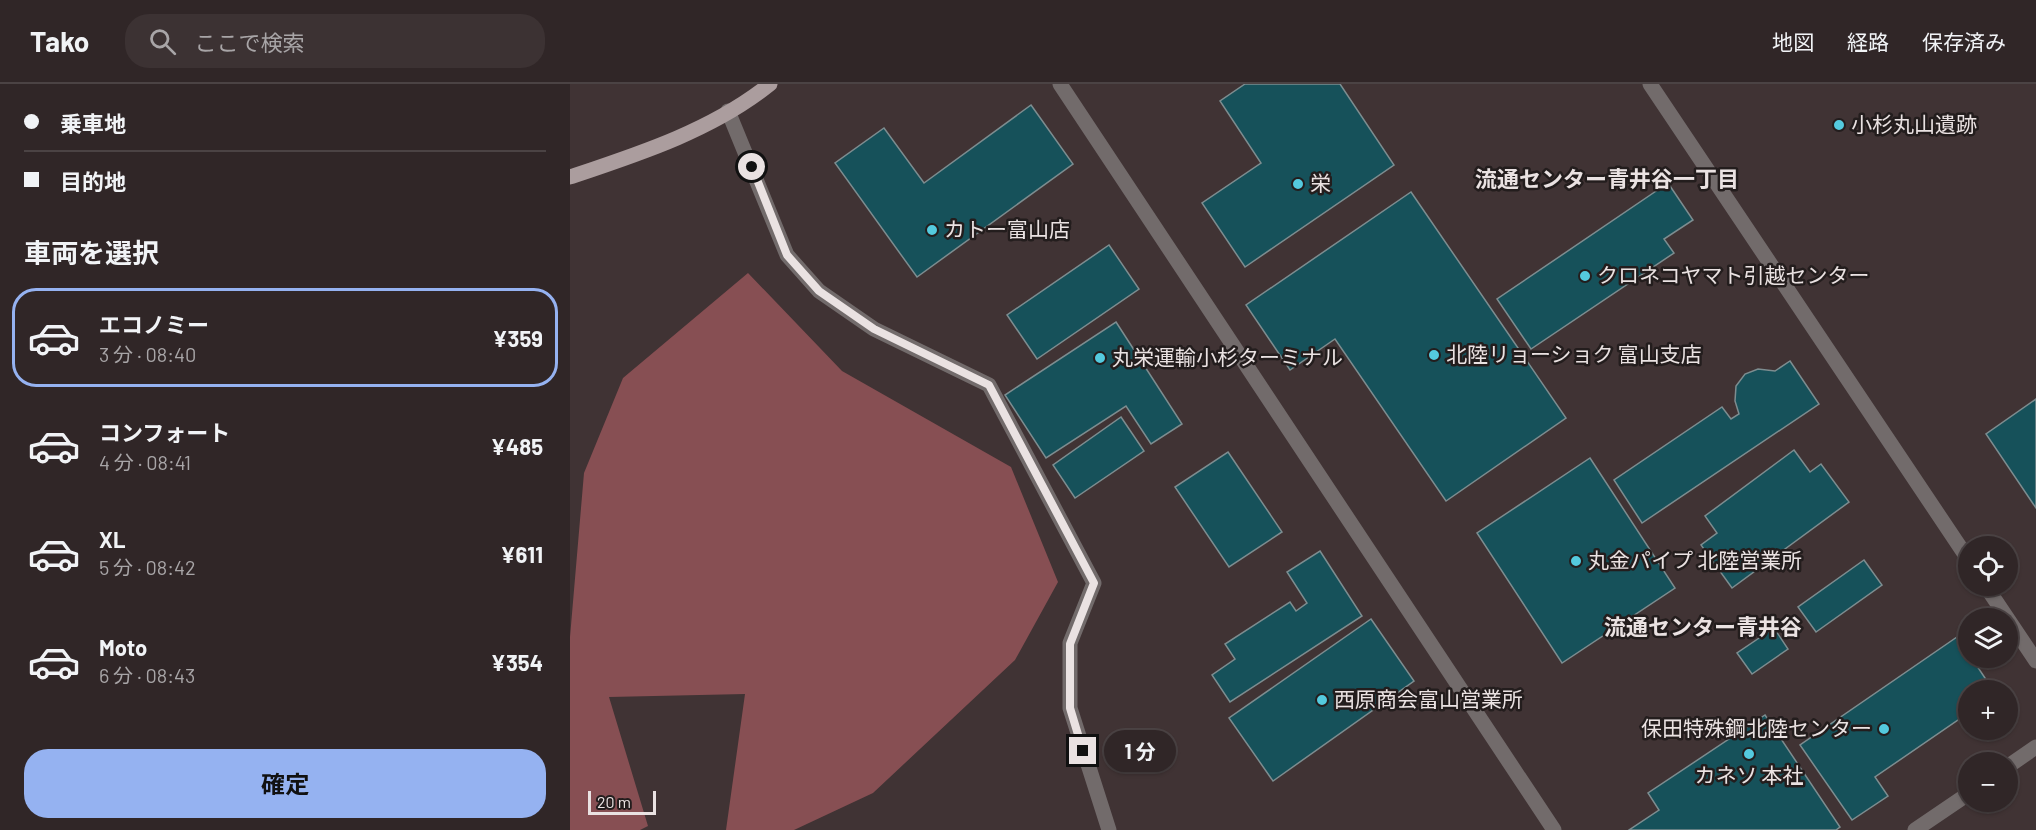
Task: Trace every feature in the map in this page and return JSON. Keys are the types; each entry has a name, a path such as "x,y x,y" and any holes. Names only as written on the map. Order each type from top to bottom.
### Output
{"main road":[{"path":"570,177 691,132 770,84"}],"street":[{"path":"1060,84 1554,830"},
{"path":"1650,84 1958,544"},
{"path":"728,111 787,255 793,262 819,291 874,329 989,385 1017,437 1094,583 1070,644 1070,708 1109,830"},
{"path":"1992,596 2036,661"},
{"path":"2018,759 2036,747"},
{"path":"1915,830 1958,801"}],"shaded area":[{"path":"748,273 842,371 1011,467 1058,582 1015,660 873,793 794,830 726,830 745,694 609,697 648,826 640,830 570,830 570,637 584,473 623,378"}],"building":[{"name":"栄","path":"1245,84 1340,84 1394,165 1245,267 1202,203 1261,163 1220,101"},
{"name":"カトー富山店","path":"1031,105 1073,164 917,277 835,163 884,128 924,183"},
{"name":"クロネコヤマト引越センター","path":"1668,183 1693,220 1664,239 1674,253 1531,349 1497,299"},
{"name":"北陸リョーショク 富山支店","path":"1411,192 1566,418 1446,501 1335,339 1290,370 1246,305"},
{"path":"1109,245 1139,289 1037,359 1007,315"},
{"name":"丸栄運輸小杉ターミナル","path":"1116,322 1182,424 1151,444 1126,406 1046,458 1005,395"},
{"path":"1790,361 1819,404 1642,523 1614,480 1722,407 1731,419 1739,414 1735,401 1736,386 1745,374 1758,369 1775,371"},
{"path":"2036,399 2036,508 1986,434"},
{"path":"1121,417 1144,451 1075,498 1053,465"},
{"path":"1794,450 1810,472 1821,464 1849,502 1732,588 1701,545 1717,533 1705,516"},
{"path":"1228,452 1282,532 1229,567 1175,487"},
{"name":"丸金パイプ 北陸営業所","path":"1590,458 1675,588 1562,663 1477,533"},
{"path":"1320,551 1362,616 1230,702 1212,675 1235,659 1225,644 1290,602 1296,611 1307,603 1287,572"},
{"path":"1864,560 1882,585 1816,632 1798,607"},
{"name":"西原商会富山営業所","path":"1371,619 1414,681 1273,781 1229,718"},
{"path":"1774,628 1788,649 1752,674 1737,653"},
{"name":"保田特殊鋼北陸センター","path":"1957,637 1958,668 1978,668 1986,680 1958,680 1958,720 1875,777 1888,796 1852,820 1800,745"},
{"name":"カネソ 本社","path":"1765,715 1840,827 1836,830 1629,830 1659,810 1648,793"}],"place":[{"name":"小杉丸山遺跡","path":"1839,125"},
{"name":"栄","path":"1298,184"},
{"name":"カトー富山店","path":"932,230"},
{"name":"クロネコヤマト引越センター","path":"1585,276"},
{"name":"北陸リョーショク 富山支店","path":"1434,355"},
{"name":"丸栄運輸小杉ターミナル","path":"1100,358"},
{"name":"丸金パイプ 北陸営業所","path":"1576,561"},
{"name":"西原商会富山営業所","path":"1322,700"},
{"name":"保田特殊鋼北陸センター","path":"1884,729"},
{"name":"カネソ 本社","path":"1749,754"}],"district":[{"name":"流通センター青井谷一丁目","path":"1607,179"},
{"name":"流通センター青井谷","path":"1703,627"}],"route":[{"path":"752,167 787,255 819,291 874,329 989,385 1094,583 1070,644 1070,708 1083,751"}]}
